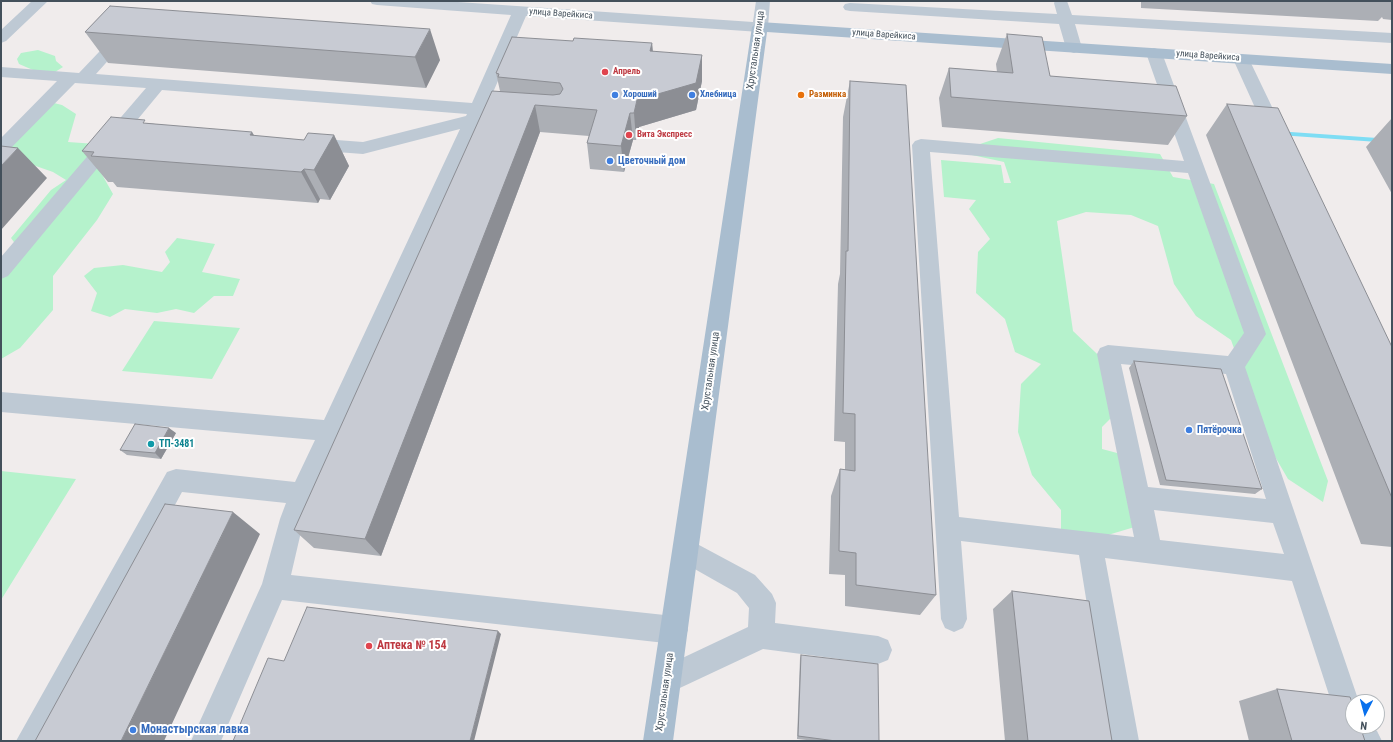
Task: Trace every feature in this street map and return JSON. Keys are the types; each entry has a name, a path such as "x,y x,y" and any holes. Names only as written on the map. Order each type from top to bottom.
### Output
{"main road":[{"name":"улица Варейкиса","path":"760,27 1391,70"},
{"name":"Хрустальная улица","path":"658,741 760,27"}],"street":[{"path":"1,38 41,1"},
{"name":"улица Варейкиса","path":"377,1 520,11 563,7 760,27"},
{"name":"Хрустальная улица","path":"760,27 763,1"},
{"path":"1061,3 1074,48"},
{"path":"850,7 1392,38"},
{"path":"206,741 275,586 292,519 302,494 476,114 515,41 520,11"},
{"path":"1,148 125,33"},
{"path":"1154,53 1255,334 1234,366"},
{"path":"1241,59 1282,147"},
{"path":"1,72 158,84 476,114 531,113"},
{"path":"1,271 158,84"},
{"path":"293,143 364,148 476,114"},
{"path":"120,129 144,131"},
{"path":"954,619 921,145 1196,168"},
{"path":"1150,551 1108,354 1234,366"},
{"path":"1234,366 1300,568 1345,698"},
{"path":"1,402 330,432"},
{"path":"32,741 176,480 302,494"},
{"path":"1139,497 1282,512"},
{"path":"947,527 1300,568"},
{"path":"1090,544 1124,741"},
{"path":"686,550 746,584 763,603 761,635"},
{"path":"275,586 674,630"},
{"path":"667,680 761,635 878,650"}],"green space":[{"path":"38,50 55,56 56,61 63,67 55,72 33,70 19,64 17,59 21,53"},
{"path":"50,102 62,105 76,114 68,142 110,145 100,171 113,194 97,220 53,276 53,310 20,348 1,359 1,277 22,253 11,238 51,190 66,180 53,172 30,164 1,139"},
{"path":"998,138 1160,154 1173,177 1214,184 1328,481 1323,502 1288,479 1270,448 1231,340 1196,316 1174,284 1158,226 1131,215 1086,212 1057,221 1073,331 1116,372 1124,405 1102,427 1102,449 1136,458 1138,526 1091,540 1061,533 1061,510 1032,475 1018,432 1021,384 1041,364 1015,352 1005,319 976,293 978,252 990,239 969,209 976,200 944,197 941,160 1001,165 1004,183 1011,183 1004,162 972,155 974,146"},
{"path":"177,238 215,244 202,272 240,279 233,296 214,296 194,313 176,309 157,313 125,309 110,317 91,311 97,293 84,276 94,268 123,265 162,272 170,262 165,252"},
{"path":"154,321 240,328 212,379 122,371"},
{"path":"1,471 76,479 1,600"}],"building":[{"path":"110,6 430,29 415,57 85,32"},
{"path":"1007,34 1042,37 1050,76 1176,86 1187,116 951,97 949,68 1013,73"},
{"path":"512,37 573,41 574,38 652,43 650,51 702,55 696,83 637,100 634,113 630,113 621,146 587,143 597,110 535,105 365,539 294,530 492,91 553,95 560,94 563,89 560,83 498,77 499,74 496,73"},
{"path":"850,81 906,85 936,595 856,585 856,553 839,551 840,469 855,471 855,414 843,413 846,251 848,251"},
{"path":"1227,104 1278,108 1392,347 1392,498"},
{"path":"111,117 145,120 143,123 252,132 250,135 304,140 308,133 334,135 314,170 304,169 301,172 91,156 94,152 82,151"},
{"path":"1,146 18,148 1,166"},
{"name":"Пятёрочка","path":"1134,361 1221,369 1262,489 1166,480"},
{"path":"135,424 169,428 155,453 120,450"},
{"path":"165,504 233,512 121,741 35,741"},
{"path":"1012,591 1089,601 1112,741 1028,741"},
{"path":"307,607 498,631 470,741 233,741 268,658 284,661"},
{"path":"801,655 878,664 879,741 836,741 798,736"},
{"path":"1277,689 1345,696 1345,734 1363,734 1365,741 1292,741"}],"waterway":[{"path":"1279,133 1392,141"}],"place":[{"name":"Апрель","path":"605,72"},
{"name":"Хороший","path":"615,95"},
{"name":"Хлебница","path":"692,95"},
{"name":"Разминка","path":"801,95"},
{"name":"Вита Экспресс","path":"629,135"},
{"name":"Цветочный дом","path":"610,161"},
{"name":"Пятёрочка","path":"1189,430"},
{"name":"ТП-3481","path":"151,444"},
{"name":"Аптека № 154","path":"369,646"},
{"name":"Монастырская лавка","path":"133,730"}]}
